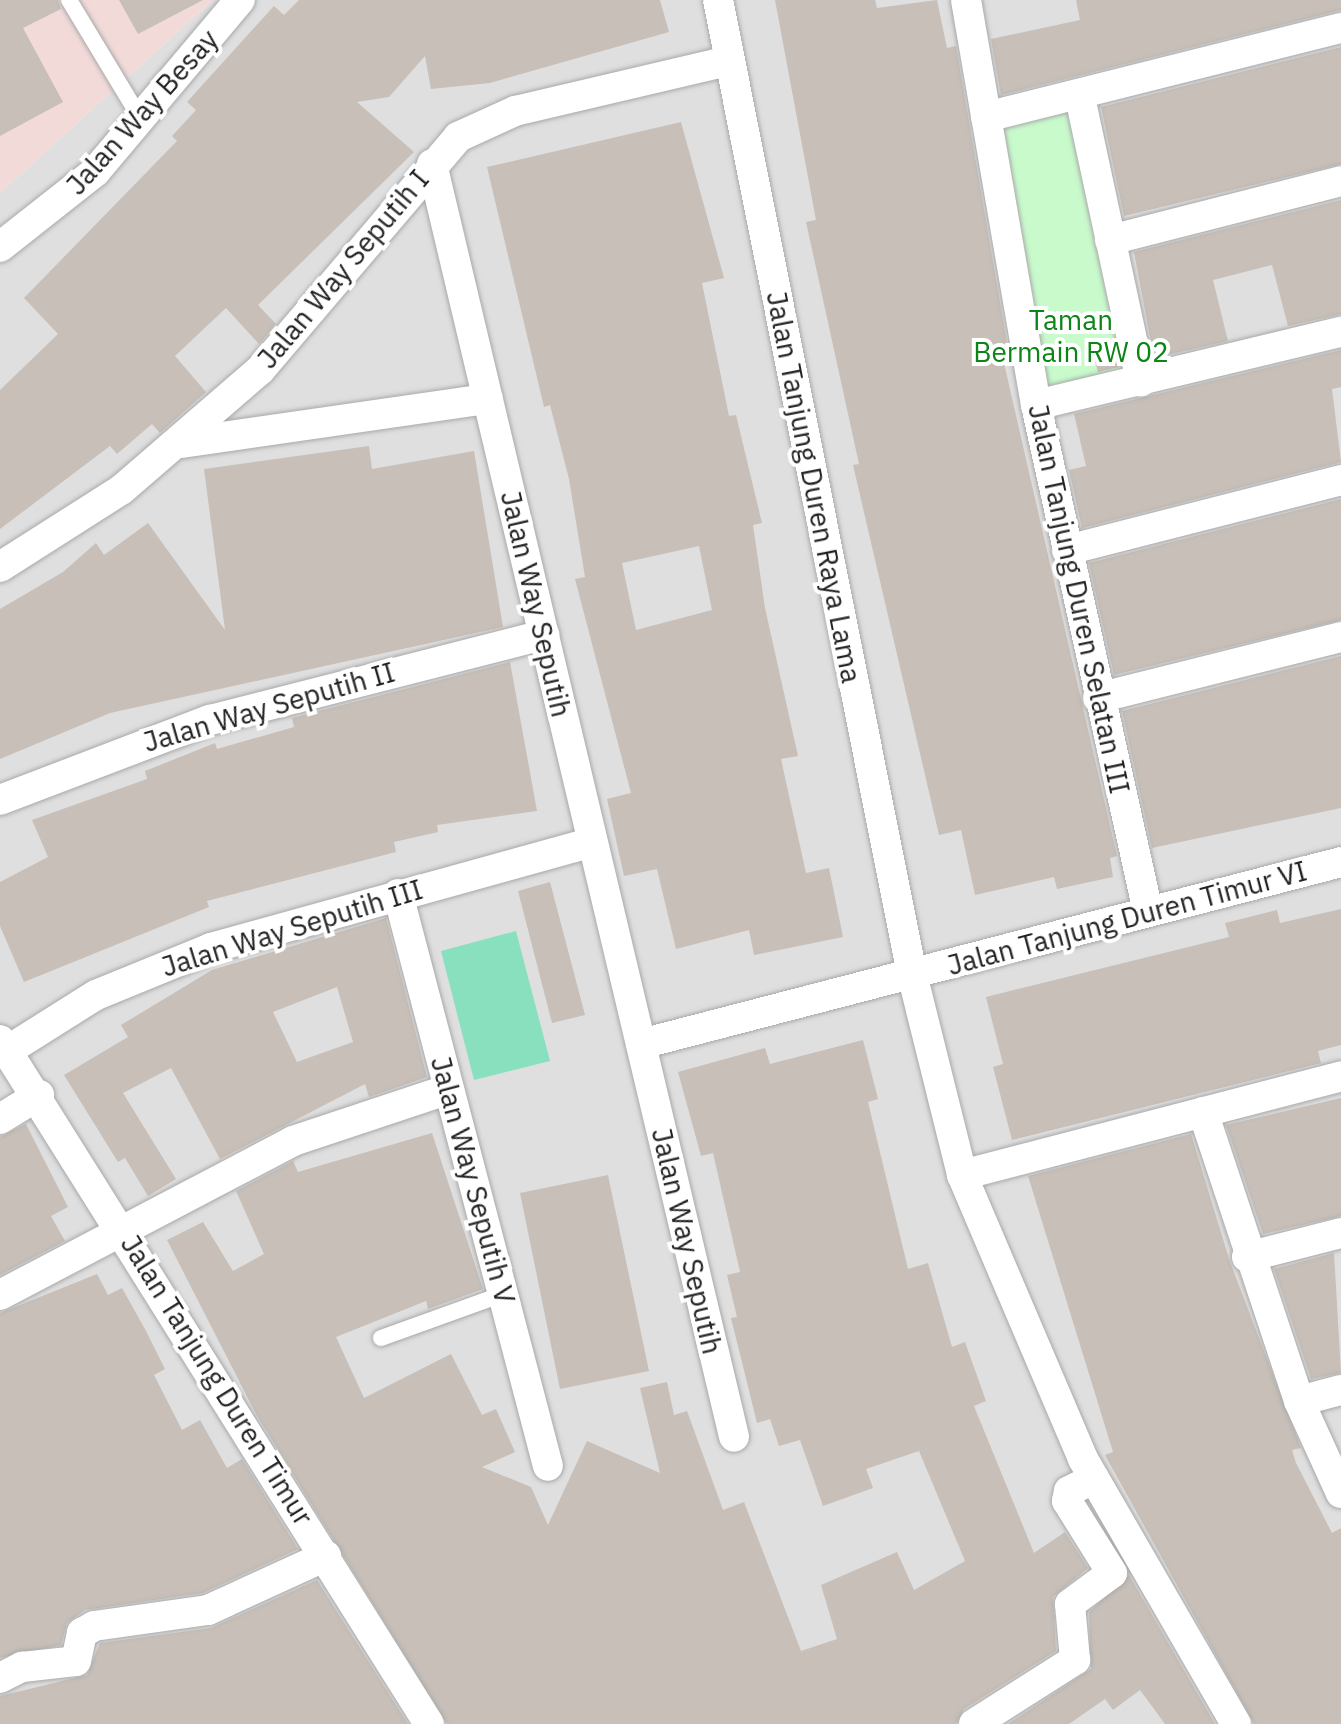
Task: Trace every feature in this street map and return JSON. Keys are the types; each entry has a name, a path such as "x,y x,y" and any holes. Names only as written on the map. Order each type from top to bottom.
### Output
{"street":[{"name":"Jalan Way Besay","path":"0,247 95,172 142,121 240,0"},
{"name":"Jalan Tanjung Duren Raya Lama","path":"718,0 912,974 962,1175 1094,1479 1236,1724"},
{"name":"Jalan Tanjung Duren Selatan III","path":"966,0 1036,405 1098,698 1148,912"},
{"path":"986,117 1080,97 1341,28"},
{"name":"Jalan Way Seputih I","path":"0,567 181,443 338,283 432,164 485,120 729,61"},
{"path":"1080,97 1141,382"},
{"name":"Jalan Way Seputih","path":"432,164 734,1437"},
{"path":"1110,240 1341,181"},
{"path":"1036,405 1341,332"},
{"path":"181,443 488,399"},
{"path":"1067,550 1341,480"},
{"name":"Jalan Way Seputih II","path":"0,800 210,720 544,635"},
{"path":"1098,698 1341,637"},
{"name":"Jalan Way Seputih III","path":"3,1045 96,995 148,973 398,894 593,842"},
{"name":"Jalan Tanjung Duren Timur VI","path":"912,974 1341,862"},
{"name":"Jalan Way Seputih V","path":"398,894 548,1466"},
{"path":"641,1044 912,974"},
{"name":"Jalan Tanjung Duren Timur","path":"3,1045 39,1095 429,1724"},
{"path":"962,1175 1341,1076"},
{"path":"0,1295 125,1233 293,1141 449,1089"},
{"path":"0,1119 39,1095"},
{"path":"1203,1112 1247,1257 1299,1401 1341,1493"},
{"path":"1247,1257 1341,1233"},
{"path":"1299,1401 1341,1390"},
{"path":"974,1724 1075,1660 1070,1604 1112,1573 1067,1501 1069,1491 1094,1479"},
{"path":"0,1678 22,1667 76,1661 82,1633 94,1626 208,1610 326,1556"}],"lane":[{"path":"69,0 142,121"},
{"path":"381,1338 503,1294"}],"shaded area":[{"path":"0,0 213,0 0,193"},
{"path":"213,0 1341,0 1341,1724 0,1724 0,193"}],"green space":[{"name":"Taman Bermain RW 02","path":"1076,101 1136,379 1028,406 980,125"},
{"path":"516,931 550,1061 474,1080 441,951"}],"building":[{"path":"0,0 58,0 61,9 23,28 63,102 0,136"},
{"path":"119,0 203,0 138,34"},
{"path":"299,0 660,0 669,32 490,83 431,89 425,56 389,97 357,102 414,152 258,305 276,324 259,344 226,308 175,356 206,392 160,433 152,424 117,454 110,446 0,529 0,390 58,334 24,298 177,141 172,136 196,110 187,102 274,6 284,15"},
{"path":"775,0 875,0 877,8 937,0 947,48 956,46 1008,349 1001,350 1117,856 1110,858 1113,877 1057,889 1054,877 975,895 961,830 939,835 853,465 859,464 806,222 816,220"},
{"path":"1076,0 1341,0 1341,10 1001,95 991,39 1080,20"},
{"path":"1341,47 1341,164 1124,216 1101,107"},
{"path":"681,122 724,278 702,283 729,416 736,415 762,523 753,525 765,608 798,756 781,759 806,873 829,868 843,937 754,955 749,930 676,949 657,869 624,876 607,799 631,793 575,579 585,577 569,479 550,405 544,407 487,167","holes":["699,546 712,610 636,630 622,563"]},
{"path":"1341,200 1341,314 1288,326 1272,265 1213,280 1228,341 1154,358 1134,252"},
{"path":"1341,350 1341,387 1332,389 1341,462 1082,528 1069,470 1086,466 1074,414"},
{"path":"1116,351 1119,367 1098,372 1094,357"},
{"path":"369,446 372,469 474,451 503,627 110,713 0,759 0,609 63,572 96,543 104,555 148,523 225,630 204,469"},
{"path":"1341,499 1341,620 1114,675 1089,563"},
{"path":"1341,656 1341,808 1152,848 1122,711"},
{"path":"510,662 537,811 437,825 438,832 394,842 396,852 207,901 209,907 24,982 0,926 0,882 48,857 32,820 147,779 145,771 215,743 217,749 294,727 292,718"},
{"path":"550,882 585,1015 552,1023 518,891"},
{"path":"1341,909 1341,1045 1318,1051 1321,1063 1012,1140 993,1067 1003,1064 986,997 1229,937 1225,923 1277,910 1280,923"},
{"path":"386,918 427,1077 369,1097 365,1084 220,1159 171,1068 123,1093 176,1179 148,1196 125,1158 118,1162 64,1075 128,1037 121,1025 212,970","holes":["337,987 353,1042 297,1062 273,1012"]},
{"path":"863,1040 878,1099 868,1102 908,1269 928,1263 952,1347 965,1342 986,1401 974,1406 1034,1553 1065,1532 1088,1568 1053,1597 1056,1651 964,1709 956,1724 447,1724 256,1414 167,1240 203,1222 233,1271 264,1254 236,1191 293,1161 298,1172 432,1133 483,1289 428,1309 426,1301 336,1337 364,1398 451,1354 482,1415 496,1409 515,1452 482,1467 531,1487 548,1525 587,1441 660,1473 640,1388 667,1382 674,1415 687,1411 723,1510 744,1502 801,1651 837,1639 821,1585 897,1552 914,1590 965,1561 919,1451 866,1469 873,1488 823,1506 800,1440 779,1446 770,1419 757,1423 731,1318 737,1317 727,1275 740,1272 713,1153 701,1156 678,1072 765,1048 770,1064"},
{"path":"1341,1098 1341,1216 1263,1234 1226,1125"},
{"path":"26,1124 68,1207 51,1216 65,1241 0,1275 0,1137"},
{"path":"1191,1134 1230,1262 1301,1448 1292,1450 1296,1463 1332,1533 1341,1528 1341,1724 1254,1724 1105,1455 1113,1452 1028,1176"},
{"path":"608,1175 649,1371 560,1389 520,1193"},
{"path":"1334,1253 1341,1373 1311,1379 1274,1269"},
{"path":"97,1274 108,1295 122,1288 146,1331 165,1369 154,1375 182,1430 200,1420 227,1468 242,1459 298,1549 203,1593 85,1610 67,1623 61,1645 0,1658 0,1313"},
{"path":"1129,1575 1215,1724 1165,1724 1140,1690 1113,1710 1105,1699 1069,1724 1008,1724 1091,1669 1089,1612"},
{"path":"317,1580 408,1724 0,1724 0,1696 87,1675 100,1643 211,1628"}]}
